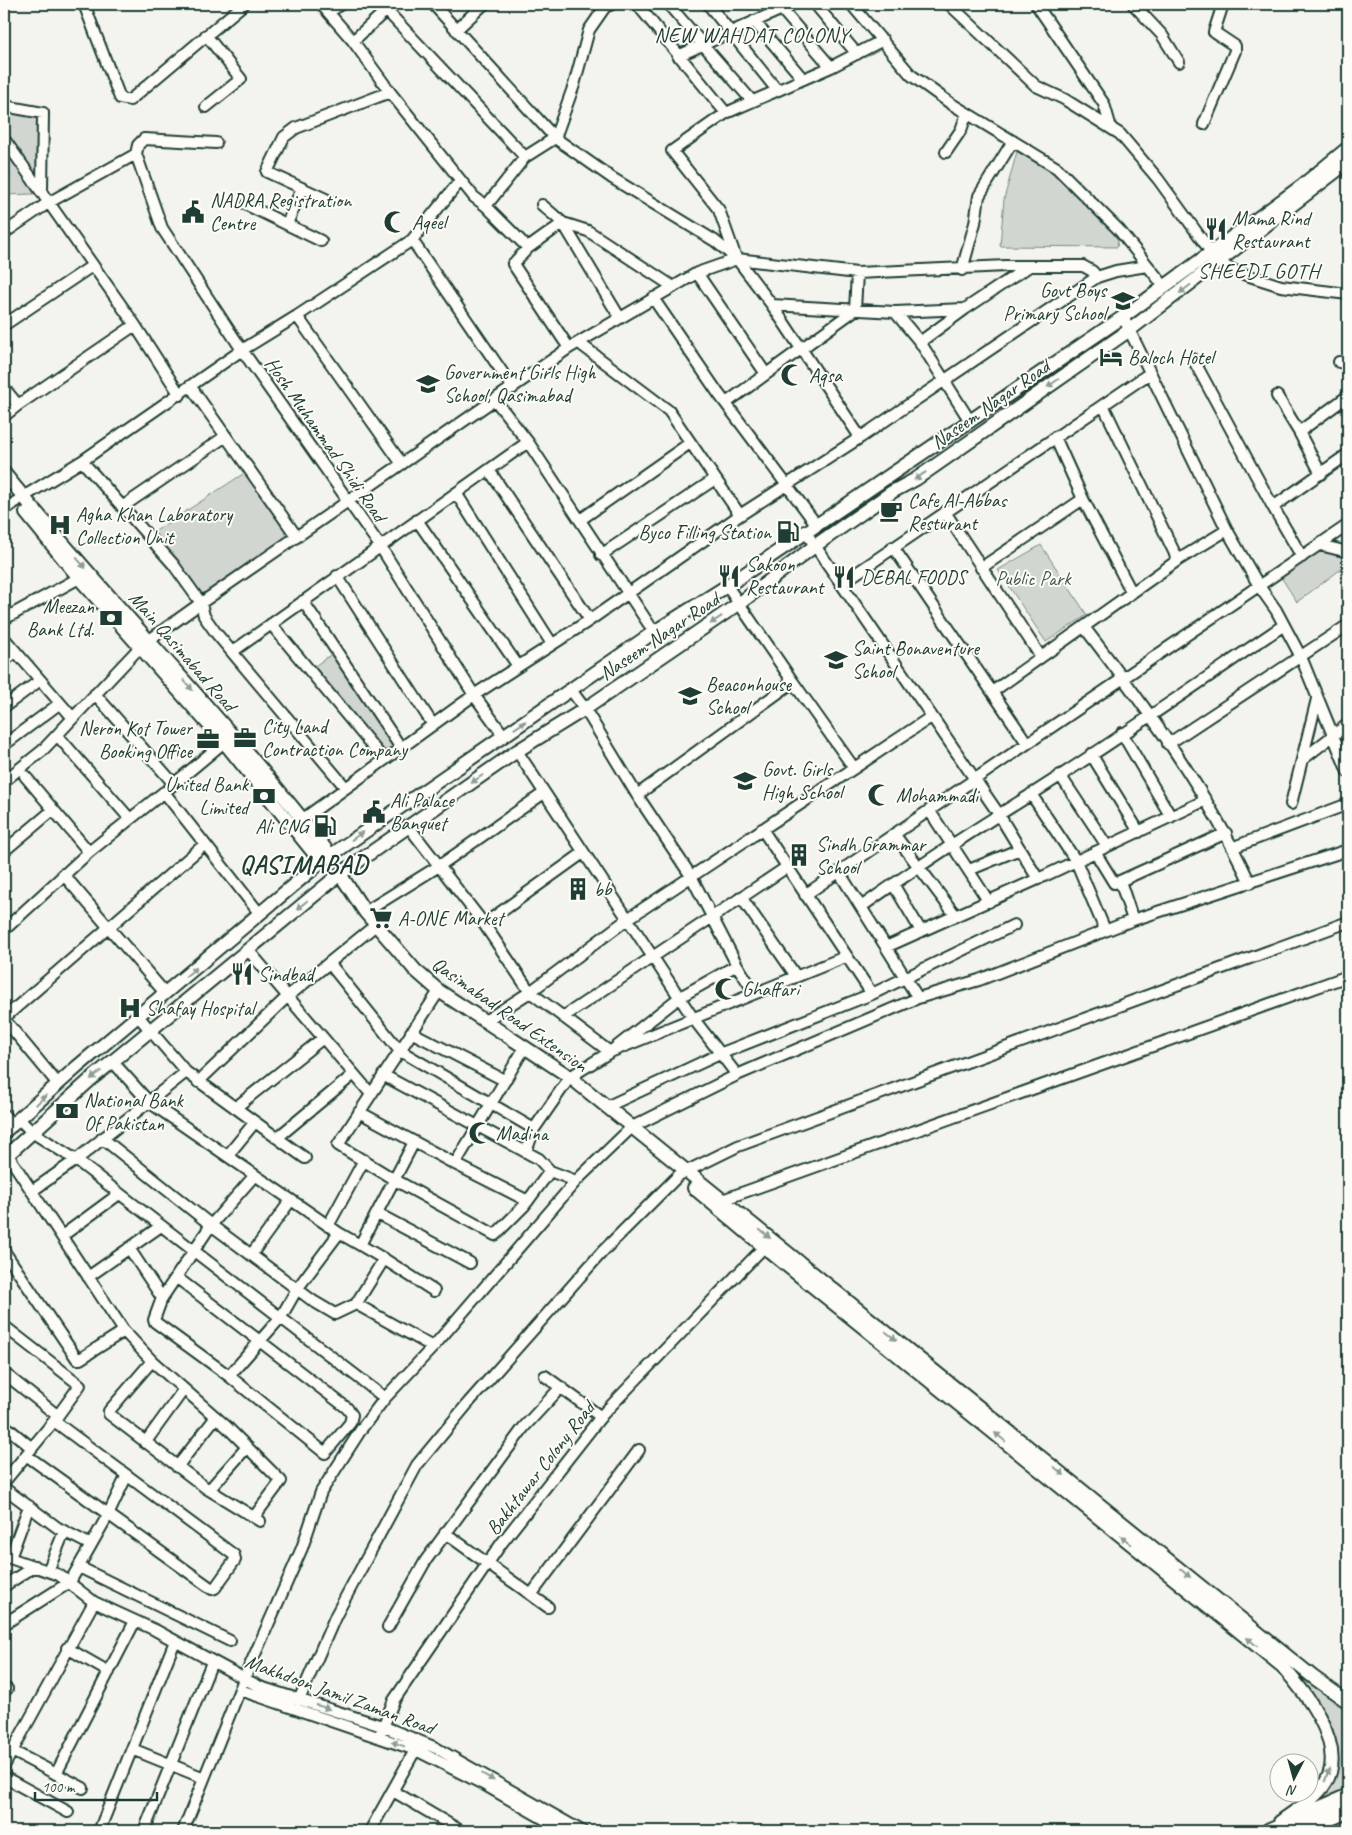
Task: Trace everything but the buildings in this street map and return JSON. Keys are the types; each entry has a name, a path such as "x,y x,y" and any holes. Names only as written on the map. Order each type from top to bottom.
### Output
{"highway":[{"path":"1268,1831 1348,1797"},
{"path":"1300,1831 1348,1810"}],"main road":[{"name":"Naseem Nagar Road","path":"12,1126 58,1084 165,993 326,859 654,632 727,586 1123,317 1304,185 1348,148"},
{"name":"Naseem Nagar Road","path":"5,1154 340,874 517,751 585,709 740,603 816,545 892,492 916,479 1131,329 1348,162"},
{"name":"Main Qasimabad Road","path":"4,473 20,499 79,578 145,643"},
{"name":"Main Qasimabad Road","path":"4,486 20,499 228,739 326,859"},
{"path":"504,736 517,751"},
{"name":"Main Qasimabad Road","path":"228,739 303,819 326,859"},
{"name":"Qasimabad Road Extension","path":"340,874 365,912 415,970 439,991 570,1077 632,1127 684,1173"},
{"path":"220,947 233,964"},
{"path":"684,1173 722,1200 1313,1677 1348,1702"},
{"path":"684,1173 764,1247 1282,1666 1301,1687 1312,1703 1326,1734 1331,1760 1329,1773 1326,1782 1309,1801 1268,1831"}],"street":[{"path":"88,6 108,69 120,98 130,100 244,4"},
{"path":"321,4 353,41 460,182 528,248"},
{"path":"329,12 341,4"},
{"path":"433,4 555,138 612,178 714,241 737,259 772,305 860,437"},
{"path":"456,30 484,4"},
{"path":"486,206 525,157 555,138 574,85 589,30 604,7 612,4"},
{"path":"637,4 726,113"},
{"path":"668,4 752,101"},
{"path":"708,4 777,90"},
{"path":"678,56 730,33 780,7 794,4"},
{"path":"815,4 857,54"},
{"path":"852,4 911,75 967,113 1056,168 1119,230 1164,286"},
{"path":"949,4 1036,86 1064,99 1120,134 1158,179 1219,263 1237,272 1281,286 1348,294"},
{"path":"1036,4 1104,104 1111,128"},
{"path":"1204,124 1236,48 1214,32 1223,4"},
{"path":"1139,6 1162,35 1179,62"},
{"path":"353,41 389,7 525,157"},
{"path":"780,7 831,67"},
{"path":"754,21 803,79"},
{"path":"206,35 242,79 206,107"},
{"path":"737,259 719,210 672,151 726,113 831,67 883,40"},
{"path":"328,200 267,172 284,137 296,128 390,92"},
{"path":"4,106 43,113 42,191"},
{"path":"946,152 961,130 967,113"},
{"path":"4,139 135,325 180,395"},
{"path":"4,233 48,203 136,154 138,145 144,139 216,143"},
{"path":"962,270 975,223 979,196 1014,141"},
{"name":"Hosh Muhammad Shidi Road","path":"136,154 162,228 242,350 350,500 474,695 504,736"},
{"path":"4,510 82,461 180,395 242,350 412,240 460,182"},
{"path":"287,224 302,188"},
{"path":"246,205 321,241"},
{"path":"542,205 563,223 620,318"},
{"path":"563,223 528,248 513,264 574,346 669,411 740,515"},
{"path":"563,223 588,232 672,286"},
{"path":"412,240 513,388"},
{"path":"4,781 42,751 145,643 574,346 672,286 697,273 737,259 857,273 1083,266 1092,271 1097,277"},
{"path":"4,325 92,266"},
{"path":"303,819 474,695 590,620 740,515 860,437 1097,277 1116,271 1147,266"},
{"path":"920,342 1028,267"},
{"path":"697,273 766,374"},
{"path":"855,310 857,273"},
{"path":"653,298 726,403 787,485 811,528 816,545 998,813 1038,879"},
{"path":"772,305 896,312 965,309"},
{"path":"726,403 855,310"},
{"path":"896,312 920,342 970,421"},
{"path":"297,316 402,464"},
{"path":"1123,317 1131,329 1150,373 1227,530 1301,657 1332,737 1348,772"},
{"path":"4,416 135,325"},
{"path":"1193,359 1302,557"},
{"path":"842,583 1150,373"},
{"path":"191,387 297,537"},
{"path":"4,388 18,405"},
{"path":"1277,396 1321,474"},
{"path":"1299,432 1348,396"},
{"path":"495,400 528,442 654,632"},
{"path":"1103,405 1178,560"},
{"path":"122,507 226,436"},
{"path":"1055,438 1083,499 1132,593"},
{"path":"232,652 528,442"},
{"path":"580,520 690,443"},
{"path":"1273,507 1348,454"},
{"path":"82,461 173,564 201,603 204,616 346,788"},
{"path":"489,470 590,620"},
{"path":"602,555 715,479"},
{"path":"456,493 552,644"},
{"path":"981,568 1083,499"},
{"path":"944,512 1041,657"},
{"path":"417,520 518,666"},
{"path":"805,895 1348,525"},
{"path":"992,692 1178,560 1227,530"},
{"path":"1320,545 1348,552"},
{"path":"893,547 1027,743"},
{"path":"338,576 433,725"},
{"path":"4,619 79,578"},
{"path":"727,586 854,768"},
{"path":"304,601 401,748"},
{"path":"271,624 384,760"},
{"path":"861,907 918,866 1151,716 1284,625"},
{"path":"1168,744 1348,625"},
{"path":"1084,627 1151,716 1206,800 1234,848 1250,883"},
{"path":"4,638 14,653 39,682 73,718"},
{"path":"4,661 14,653"},
{"path":"4,707 39,682"},
{"path":"638,795 793,682"},
{"path":"571,690 691,876 737,965 754,992"},
{"path":"95,694 174,784"},
{"path":"1291,804 1317,699"},
{"path":"4,745 59,704"},
{"path":"485,1021 530,992 629,918 931,717"},
{"path":"1303,760 1348,724"},
{"path":"1122,733 1171,817"},
{"path":"57,735 130,819"},
{"path":"4,930 63,874 228,739"},
{"path":"517,751 583,853 629,918 693,1018 736,1075"},
{"path":"1091,754 1139,832"},
{"path":"1060,775 1107,846"},
{"path":"25,776 90,852"},
{"path":"164,792 260,914"},
{"path":"365,912 439,866 544,793"},
{"path":"1031,794 1076,861 1105,930"},
{"path":"886,947 989,902 1206,800"},
{"path":"1234,848 1348,804"},
{"path":"4,851 53,810"},
{"path":"929,810 989,902"},
{"path":"409,827 484,924 530,992 610,1052"},
{"path":"762,829 845,957 872,994"},
{"path":"1096,852 1114,883 1226,833"},
{"path":"894,834 956,916"},
{"path":"58,1084 4,1019 205,844"},
{"path":"969,870 1020,849"},
{"path":"183,1831 244,1679 302,1548 321,1492 362,1428 385,1398 434,1348 576,1181 632,1127 736,1075 918,998 979,980 1133,920 1348,850"},
{"path":"484,924 583,853"},
{"path":"563,1017 787,867"},
{"path":"839,872 918,998"},
{"path":"63,874 165,993"},
{"path":"1120,881 1133,920"},
{"path":"893,884 921,931"},
{"path":"741,897 796,976"},
{"path":"299,1700 336,1615 417,1465 602,1252 684,1173 738,1146 1348,922"},
{"path":"198,1082 287,998 377,924"},
{"path":"606,1107 722,1054 872,994 1014,925"},
{"path":"249,950 287,998 371,1094"},
{"path":"610,1052 754,992 845,957"},
{"path":"330,964 399,1050 534,1129"},
{"path":"526,1152 534,1129 570,1077 610,1052 680,997 737,965"},
{"path":"722,1200 1348,976"},
{"path":"439,991 338,1145 395,1180 495,1235 528,1201 550,1171"},
{"path":"138,1016 186,1072 305,1158"},
{"path":"411,1032 504,1080"},
{"path":"235,1108 323,1038"},
{"path":"455,1164 525,1047"},
{"path":"113,1062 149,1102 328,1226 434,1291"},
{"path":"32,1191 76,1160 186,1072"},
{"path":"277,1138 354,1074"},
{"path":"383,1074 539,1159 550,1171 576,1181"},
{"path":"359,1112 528,1201"},
{"path":"4,1115 12,1126 32,1132 76,1160 385,1398"},
{"path":"228,1155 255,1122"},
{"path":"102,1138 211,1225 297,1289 335,1314 356,1304 384,1259"},
{"path":"360,1245 378,1214 414,1142"},
{"path":"5,1154 32,1191 124,1331 152,1361 216,1418 281,1481 257,1519 209,1490 111,1417 109,1411 152,1361"},
{"path":"328,1226 364,1160"},
{"path":"176,1277 347,1408 352,1415 350,1423 325,1454 229,1376 154,1320 162,1298 176,1277 193,1252 211,1225 255,1175"},
{"path":"62,1236 119,1194"},
{"path":"251,1255 292,1200"},
{"path":"378,1214 470,1263"},
{"path":"88,1277 161,1226"},
{"path":"229,1376 281,1317 297,1289 339,1233"},
{"name":"Bakhtawar Colony Road","path":"379,1737 394,1700 488,1564 601,1417 764,1247"},
{"path":"129,1248 162,1298"},
{"path":"4,1251 77,1359 80,1360 124,1331"},
{"path":"356,1304 434,1348"},
{"path":"4,1326 80,1385 56,1419 4,1482"},
{"path":"4,1373 126,1477 234,1555 235,1560 212,1589 108,1514 29,1451 4,1425"},
{"path":"544,1376 601,1417"},
{"path":"388,1627 426,1560 445,1533 524,1427 561,1387"},
{"path":"145,1442 184,1389"},
{"path":"177,1466 216,1418"},
{"path":"209,1490 247,1447"},
{"path":"532,1595 639,1450"},
{"path":"4,1624 70,1582 108,1514 126,1477"},
{"path":"4,1488 64,1532 91,1545"},
{"path":"7,1557 29,1506"},
{"path":"48,1571 64,1532"},
{"path":"445,1533 548,1607"},
{"name":"Makhdoon Jamil Zaman Road","path":"7,1557 48,1571 70,1582 94,1602 175,1641 244,1679 299,1700 382,1726 463,1768 550,1818 582,1831"},
{"path":"4,1586 35,1566"},
{"path":"79,1567 230,1641"},
{"path":"4,1766 67,1648 94,1602"},
{"path":"56,1774 135,1621"},
{"path":"99,1831 175,1641"},
{"path":"67,1648 109,1672"},
{"path":"144,1831 212,1662"},
{"name":"Makhdoon Jamil Zaman Road","path":"240,1690 379,1737 418,1745"},
{"path":"370,1831 418,1745"},
{"path":"132,1749 204,1778"},
{"path":"12,1751 82,1788"},
{"path":"4,1777 68,1812"},
{"path":"393,1791 461,1831"},
{"path":"541,1831 550,1818"},
{"name":"Makhdoon Jamil Zaman Road","path":"550,1818 565,1831"}],"green space":[{"path":"4,106 41,112 40,188 33,194 4,195"},
{"path":"1019,144 1057,168 1119,230 1117,247 1000,246 1004,199"},
{"path":"249,470 297,537 201,603 148,536"},
{"name":"Public Park","path":"1041,545 1087,615 1046,642 998,570"},
{"path":"1320,545 1348,552 1348,564 1297,602 1279,574"},
{"path":"336,651 401,748 384,760 309,670"},
{"path":"1306,1677 1348,1709 1348,1787 1320,1799 1320,1796 1333,1779 1337,1770 1338,1760 1328,1723 1316,1699 1303,1681"}],"place":[{"name":"NADRA Registration Centre","path":"193,212"},
{"name":"Aqeel","path":"395,222"},
{"name":"Mama Rind Restaurant","path":"1216,229"},
{"name":"Govt Boys Primary School","path":"1123,301"},
{"name":"Baloch Hotel","path":"1111,357"},
{"name":"Aqsa","path":"792,375"},
{"name":"Government Girls High School, Qasimabad","path":"428,384"},
{"name":"Cafe Al-Abbas Resturant","path":"891,511"},
{"name":"Agha Khan Laboratory Collection Unit","path":"60,525"},
{"name":"Byco Filling Station","path":"788,532"},
{"name":"Sakoon Restaurant","path":"729,576"},
{"name":"DEBAL FOODS","path":"844,577"},
{"name":"Meezan Bank Ltd.","path":"111,618"},
{"name":"Saint Bonaventure School","path":"836,660"},
{"name":"Beaconhouse School","path":"690,696"},
{"name":"City Land Contraction Company","path":"245,738"},
{"name":"Neron Kot Tower Booking Office","path":"208,739"},
{"name":"Govt. Girls High School","path":"745,781"},
{"name":"Mohammadi","path":"879,795"},
{"name":"United Bank Limited","path":"264,796"},
{"name":"Ali Palace Banquet","path":"374,812"},
{"name":"Ali CNG","path":"325,826"},
{"name":"Sindh Grammar School","path":"799,855"},
{"name":"bb","path":"578,889"},
{"name":"A-ONE Market","path":"381,918"},
{"name":"Sindbad","path":"242,974"},
{"name":"Ghaffari","path":"726,989"},
{"name":"Shafay Hospital","path":"130,1008"},
{"name":"National Bank Of Pakistan","path":"67,1111"},
{"name":"Madina","path":"480,1133"}],"district":[{"name":"NEW WAHDAT COLONY","path":"752,35"},
{"name":"SHEEDI GOTH","path":"1259,271"},
{"name":"QASIMABAD","path":"304,864"}]}
